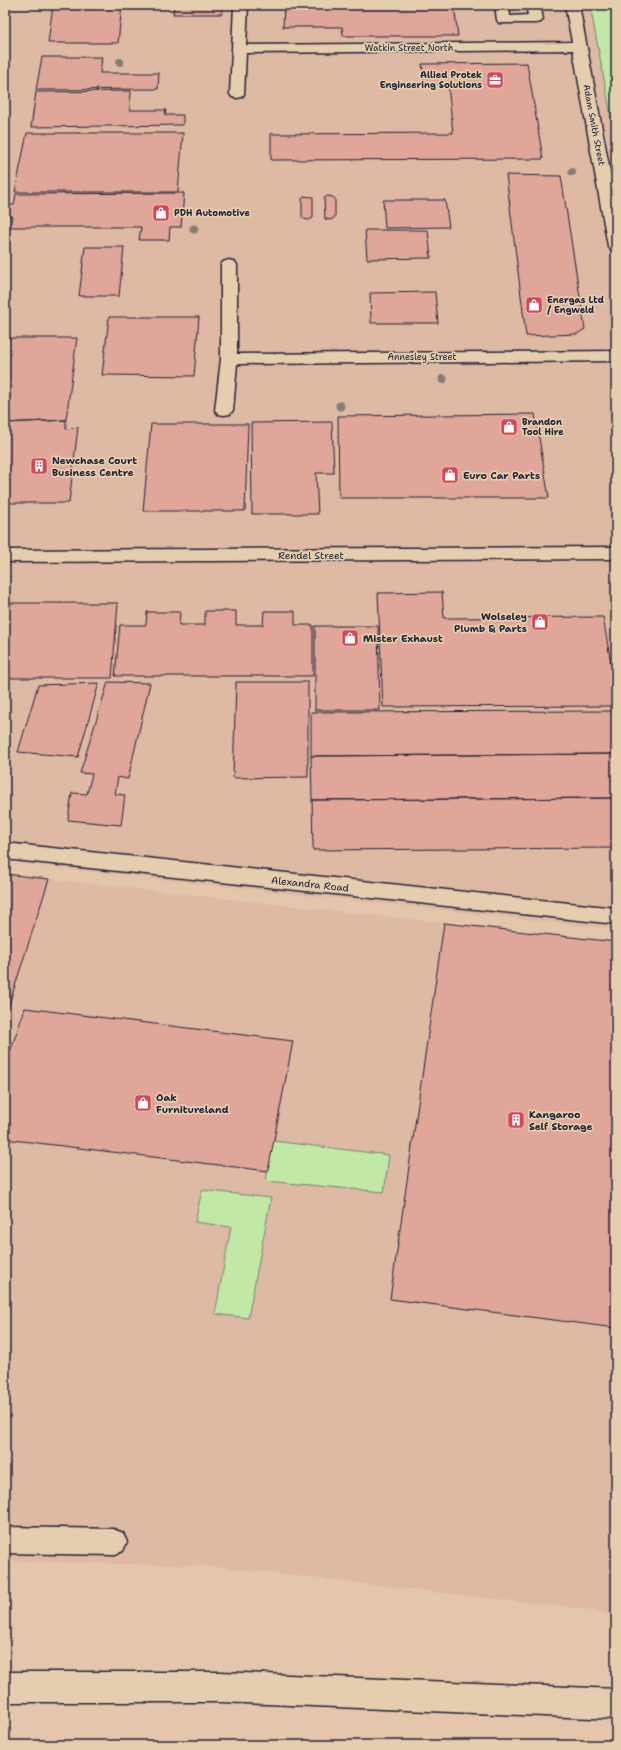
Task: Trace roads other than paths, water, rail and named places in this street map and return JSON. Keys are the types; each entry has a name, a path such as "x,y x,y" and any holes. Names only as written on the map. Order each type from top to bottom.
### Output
{"street":[{"path":"237,94 241,5"},
{"path":"502,5 504,20 536,19 534,5"},
{"name":"Adam Smith Street","path":"572,5 616,246"},
{"name":"Watkin Street North","path":"239,49 579,46"},
{"path":"224,410 229,359 229,265"},
{"name":"Annesley Street","path":"229,359 616,356"},
{"name":"Rendel Street","path":"5,556 616,553"},
{"name":"Alexandra Road","path":"5,851 616,916"},
{"path":"5,1540 113,1542"},
{"path":"5,1687 220,1687 616,1704"}],"place":[{"name":"Allied Protek Engineering Solutions","path":"495,80"},
{"name":"PDH Automotive","path":"161,213"},
{"name":"Energas Ltd / Engweld","path":"534,305"},
{"name":"Brandon Tool Hire","path":"509,427"},
{"name":"Newchase Court Business Centre","path":"39,466"},
{"name":"Euro Car Parts","path":"450,475"},
{"name":"Wolseley Plumb & Parts","path":"540,622"},
{"name":"Mister Exhaust","path":"350,638"},
{"name":"Oak Furnitureland","path":"143,1103"},
{"name":"Kangaroo Self Storage","path":"516,1120"}]}
